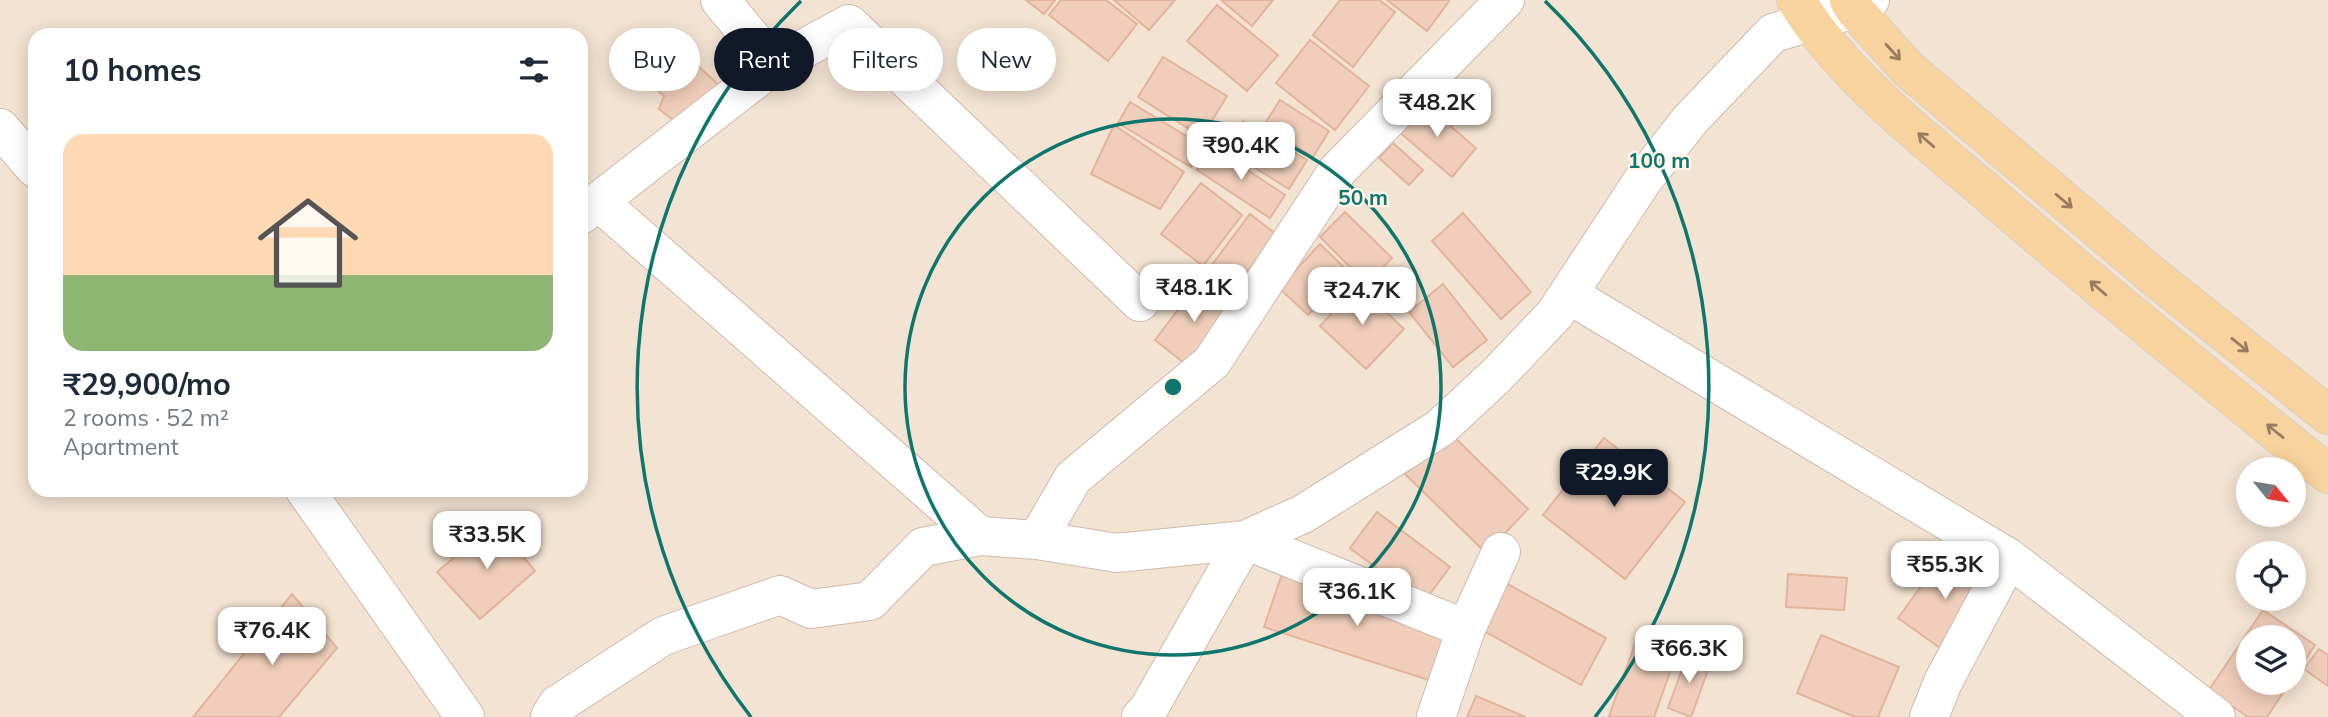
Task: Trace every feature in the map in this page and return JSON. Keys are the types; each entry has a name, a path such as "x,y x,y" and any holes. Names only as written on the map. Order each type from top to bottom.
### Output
{"main road":[{"path":"1858,3 1909,69 2152,275 2328,415"},
{"path":"1802,11 1844,66 1922,136 2121,307 2328,474"}],"street":[{"path":"720,0 744,28"},
{"path":"1037,540 1073,478 1212,362 1338,170 1505,0"},
{"path":"550,717 557,705 663,636 780,595 811,608 870,601 923,547 980,536 1037,540 1117,553 1245,540 1303,514 1440,428 1513,359 1555,314 1643,180 1690,120 1773,33 1802,11 1858,3"},
{"path":"814,43 849,24 1140,302"},
{"path":"741,91 590,208 980,536"},
{"path":"0,128 28,160"},
{"path":"1568,294 2009,558 2216,717"},
{"path":"310,497 465,717"},
{"path":"1245,540 1466,629"},
{"path":"1141,717 1149,709 1245,540"},
{"path":"1436,717 1466,629 1501,552"},
{"path":"1929,717 1943,682 2009,558"}],"shaded area":[{"path":"0,0 2328,0 2328,717 0,717"}],"building":[{"path":"1026,0 1055,0 1044,14"},
{"path":"1061,0 1106,0 1137,24 1108,61 1049,15"},
{"path":"1114,0 1175,0 1149,30"},
{"path":"1221,0 1273,0 1252,26"},
{"path":"1340,0 1379,0 1395,12 1353,67 1313,35"},
{"path":"1387,0 1448,0 1449,1 1427,31"},
{"path":"1217,5 1278,55 1247,91 1187,41"},
{"path":"1310,40 1369,86 1335,130 1276,83"},
{"path":"1163,57 1227,96 1202,137 1138,97"},
{"path":"700,68 714,81 714,91 721,91 682,127 659,109 664,96 658,91 700,91"},
{"path":"1280,100 1329,131 1313,157 1264,125"},
{"path":"1130,102 1203,146 1191,167 1118,123"},
{"path":"1423,102 1476,148 1452,177 1398,131"},
{"path":"1243,121 1307,160 1289,189 1225,149"},
{"path":"1114,125 1184,172 1160,209 1091,174"},
{"path":"1393,143 1423,170 1409,185 1379,158"},
{"path":"1213,147 1285,195 1270,218 1197,170"},
{"path":"1201,183 1242,215 1203,266 1161,234"},
{"path":"1345,212 1392,258 1367,284 1320,237"},
{"path":"1463,213 1531,292 1501,319 1432,241"},
{"path":"1250,214 1276,234 1227,298 1202,278"},
{"path":"1320,244 1349,272 1308,315 1279,288"},
{"path":"1200,281 1233,307 1188,366 1155,340"},
{"path":"1443,284 1487,340 1453,367 1409,312"},
{"path":"1358,285 1404,329 1366,369 1320,326"},
{"path":"1447,430 1528,509 1486,553 1405,474"},
{"path":"1604,438 1685,502 1625,579 1543,515"},
{"path":"1377,512 1450,567 1423,603 1350,548"},
{"path":"495,522 535,571 480,619 437,572"},
{"path":"1947,551 1991,583 1943,650 1898,618"},
{"path":"1283,571 1454,636 1438,683 1264,627"},
{"path":"1788,574 1847,578 1844,610 1786,607"},
{"path":"1500,580 1606,638 1581,685 1475,626"},
{"path":"292,594 337,648 279,717 193,717"},
{"path":"2264,611 2285,625 2253,625"},
{"path":"1640,630 1680,644 1654,717 1609,716"},
{"path":"1821,635 1899,667 1878,717 1855,717 1797,693"},
{"path":"2306,639 2315,645 2306,659"},
{"path":"2319,649 2328,655 2328,686 2306,670 2306,666"},
{"path":"2236,650 2236,695 2281,695 2267,717 2248,717 2209,690"},
{"path":"1688,653 1711,662 1691,717 1668,708"},
{"path":"1476,696 1526,717 1467,717"}]}
